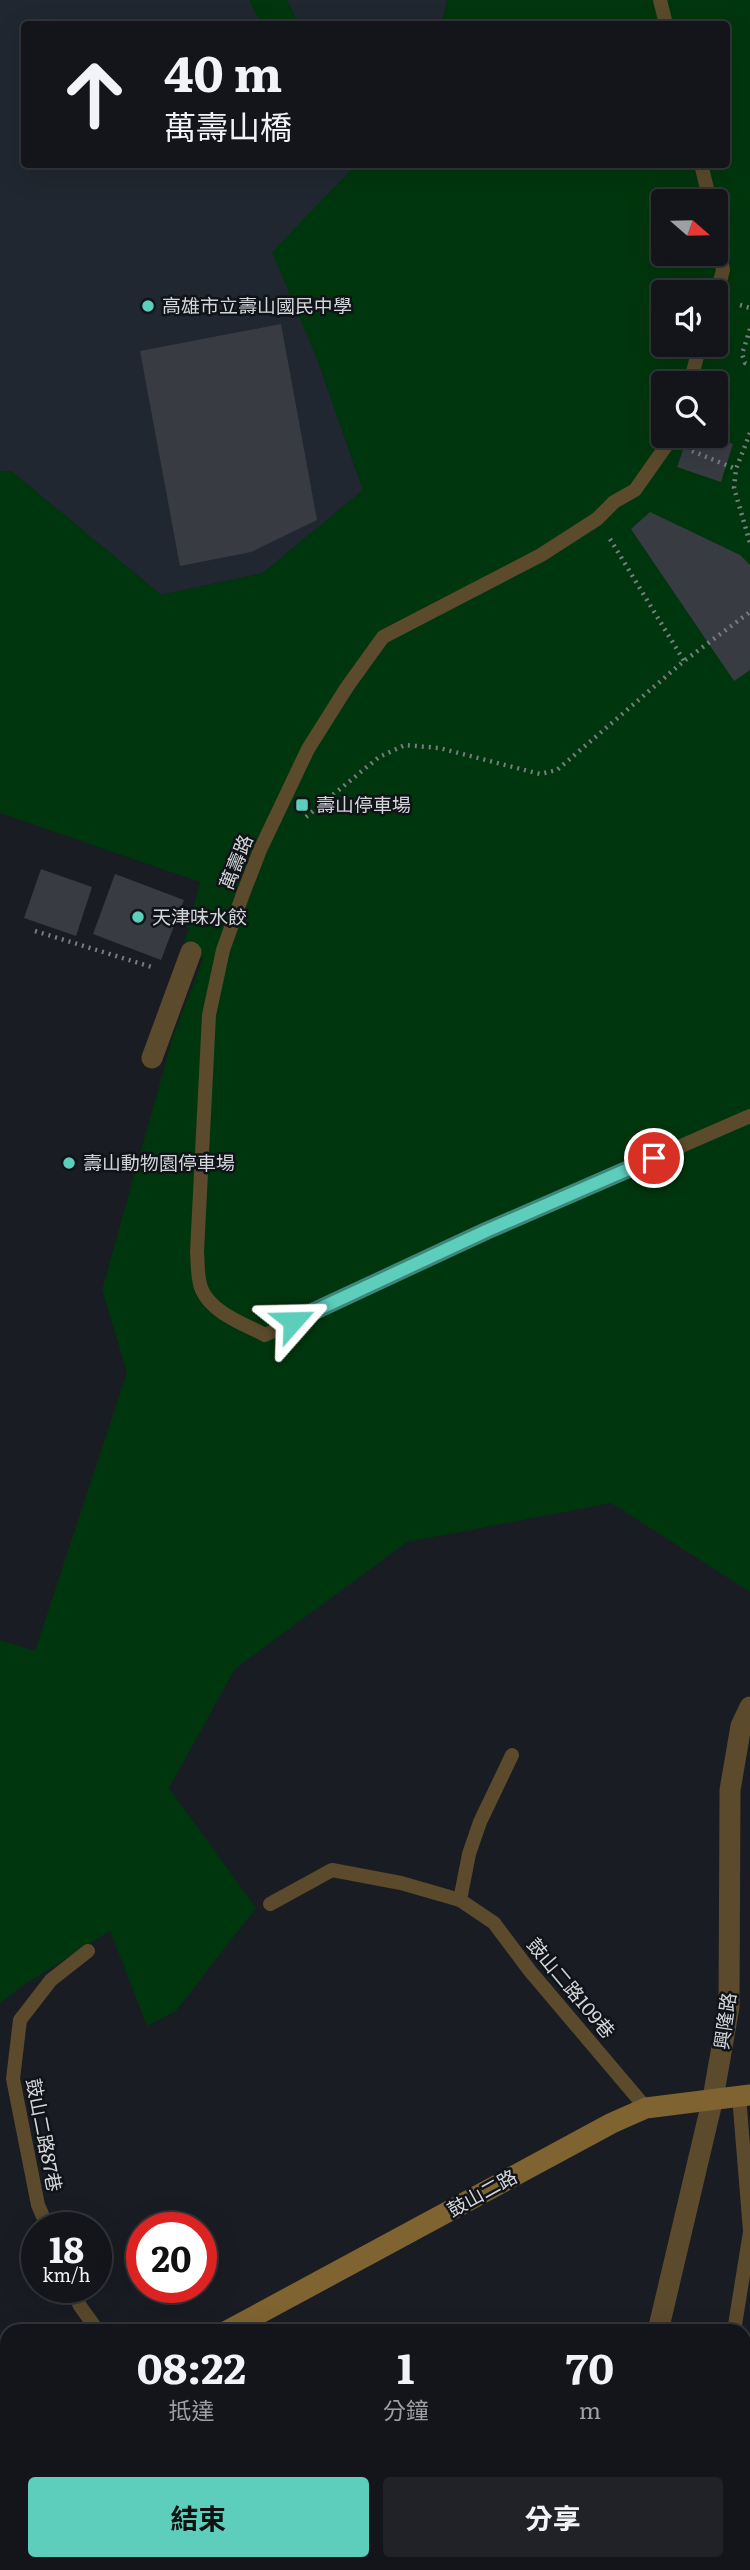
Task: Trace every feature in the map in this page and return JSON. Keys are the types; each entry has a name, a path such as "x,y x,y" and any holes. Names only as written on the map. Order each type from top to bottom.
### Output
{"street":[{"path":"152,1058 191,953"},
{"name":"興隆路","path":"660,2324 713,2098 729,2007 730,1790 741,1726 750,1707"},
{"name":"鼓山二路","path":"240,2324 588,2135 646,2108 744,2095"}],"lane":[{"path":"660,0 665,21"},
{"path":"702,168 707,189"},
{"name":"萬壽路","path":"665,448 635,490 614,502 597,519 541,555 383,637 347,687 309,749 260,850 223,950 209,1015 197,1252 201,1290 211,1303 229,1317 265,1335 486,1231 750,1116"},
{"path":"460,1900 469,1854 480,1822 512,1755"},
{"name":"鼓山二路109巷","path":"270,1904 332,1870 401,1883 460,1900 494,1923 530,1971 646,2108"},
{"name":"鼓山二路87巷","path":"41,2212 13,2079 20,2020 51,1980 88,1951"},
{"path":"735,2324 750,2232 744,2095"},
{"path":"79,2303 94,2324"}],"path":[{"path":"750,329 742,354 750,365"},
{"path":"750,433 736,469 734,488 750,542"},
{"path":"690,448 736,469"},
{"path":"597,519 684,661"},
{"path":"271,827 293,828 379,757 405,744 439,748 540,774 557,770 684,661 750,612"},
{"path":"34,931 182,977"}],"shaded area":[{"name":"高雄市立壽山國民中學","path":"0,0 447,0 443,21 21,21 21,168 353,168 273,252 318,361 363,490 263,573 161,595 11,471 0,471"}],"green space":[{"path":"249,0 287,0 298,21 260,21"},
{"path":"447,0 750,0 750,1592 611,1503 407,1542 235,1669 169,1788 256,1908 176,2011 147,2026 110,1931 22,1986 0,2003 0,1640 35,1651 127,1372 102,1290 173,1036 203,959 183,948 200,882 0,813 0,471 11,471 161,595 263,573 363,490 318,361 272,252 353,168 730,168 730,21 443,21"}],"building":[{"path":"281,324 317,520 251,552 180,566 140,351"},
{"path":"728,442 733,444 721,482 677,467 684,448 728,448"},
{"path":"650,512 740,555 750,565 750,670 734,681 631,529"},
{"path":"41,869 92,887 76,936 24,918"},
{"name":"天津味水餃","path":"115,874 184,900 161,960 93,934"}],"place":[{"name":"高雄市立壽山國民中學","path":"148,306"},
{"name":"壽山停車場","path":"302,805"},
{"name":"天津味水餃","path":"138,917"},
{"name":"壽山動物園停車場","path":"69,1163"}],"route":[{"path":"293,1321 486,1231 654,1158"}]}
